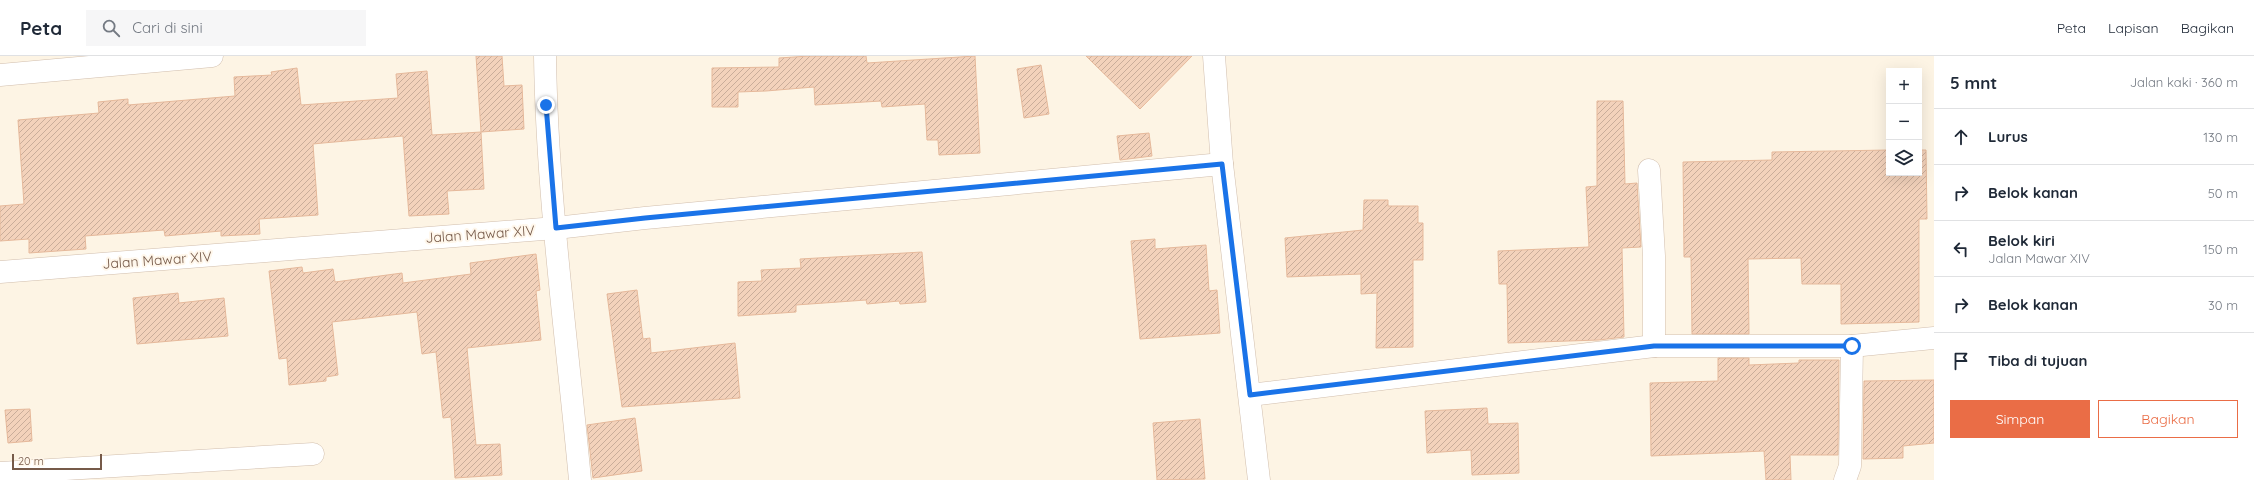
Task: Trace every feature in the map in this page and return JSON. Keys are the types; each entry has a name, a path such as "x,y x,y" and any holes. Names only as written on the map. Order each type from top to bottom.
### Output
{"street":[{"path":"0,75 212,56"},
{"path":"545,56 546,105 556,228 580,480"},
{"path":"1214,56 1222,164 1259,480"},
{"name":"Jalan Mawar XIV","path":"0,272 556,228 653,217 1222,164"},
{"path":"1649,170 1654,256 1654,346"},
{"path":"1250,395 1654,346 1852,346 1934,338"},
{"path":"1845,480 1850,466 1852,346"},
{"path":"0,473 313,454"}],"building":[{"path":"476,56 502,56 504,86 522,85 524,129 481,132"},
{"path":"809,56 866,56 867,63 975,56 980,153 939,155 938,140 927,140 925,104 882,107 881,101 815,105 814,87 738,92 738,107 712,107 712,68 779,67 779,58"},
{"path":"1086,56 1192,56 1140,109"},
{"path":"1041,65 1049,114 1024,118 1017,69"},
{"path":"297,68 301,105 398,98 396,74 427,71 432,135 481,132 484,189 447,191 449,214 409,216 403,136 313,144 318,215 259,219 260,234 221,236 221,231 165,236 164,230 85,236 86,249 29,253 29,239 0,241 0,206 24,204 18,120 99,113 98,102 128,99 128,105 235,96 234,77 272,75 271,72"},
{"path":"1597,101 1623,101 1625,184 1637,183 1641,247 1622,248 1624,337 1599,340 1508,343 1507,284 1499,284 1498,251 1589,247 1586,187 1597,186"},
{"path":"1149,133 1152,156 1120,160 1117,136"},
{"path":"1886,150 1886,176 1922,176 1922,150 1926,150 1927,219 1919,219 1919,322 1841,324 1841,284 1802,284 1801,258 1748,259 1749,334 1692,334 1691,257 1684,257 1683,162 1772,160 1772,152"},
{"path":"1364,200 1388,200 1388,206 1418,206 1418,223 1423,223 1423,260 1413,260 1413,347 1376,348 1377,293 1361,294 1361,274 1287,277 1285,238 1363,230"},
{"path":"1155,239 1155,249 1206,245 1209,291 1217,290 1220,333 1140,339 1131,241"},
{"path":"922,252 926,302 900,304 899,301 867,304 866,300 796,305 796,312 738,316 738,282 762,281 761,270 801,268 800,259"},
{"path":"536,254 540,290 536,291 541,340 467,348 476,445 500,444 502,475 455,478 451,417 443,418 436,352 422,354 417,312 332,322 338,375 326,377 326,381 289,385 287,358 279,359 269,271 302,267 303,273 333,269 335,282 402,273 403,283 471,274 470,263"},
{"path":"637,290 643,339 650,338 651,353 735,343 740,398 622,407 607,294"},
{"path":"178,293 179,303 224,298 228,336 137,344 133,298"},
{"path":"1718,358 1749,358 1749,365 1799,363 1799,360 1839,360 1838,455 1790,455 1791,480 1766,480 1764,451 1651,456 1650,383 1718,381"},
{"path":"1934,380 1934,443 1903,446 1903,458 1863,459 1864,381"},
{"path":"1487,408 1488,424 1518,423 1519,473 1472,475 1471,450 1427,453 1425,411"},
{"path":"30,409 32,441 8,443 5,410"},
{"path":"635,418 642,471 593,478 587,425"},
{"path":"1200,419 1205,479 1157,480 1153,423"}],"route":[{"path":"546,105 556,228 645,218 1222,164 1250,395 1654,346 1852,346"}]}
